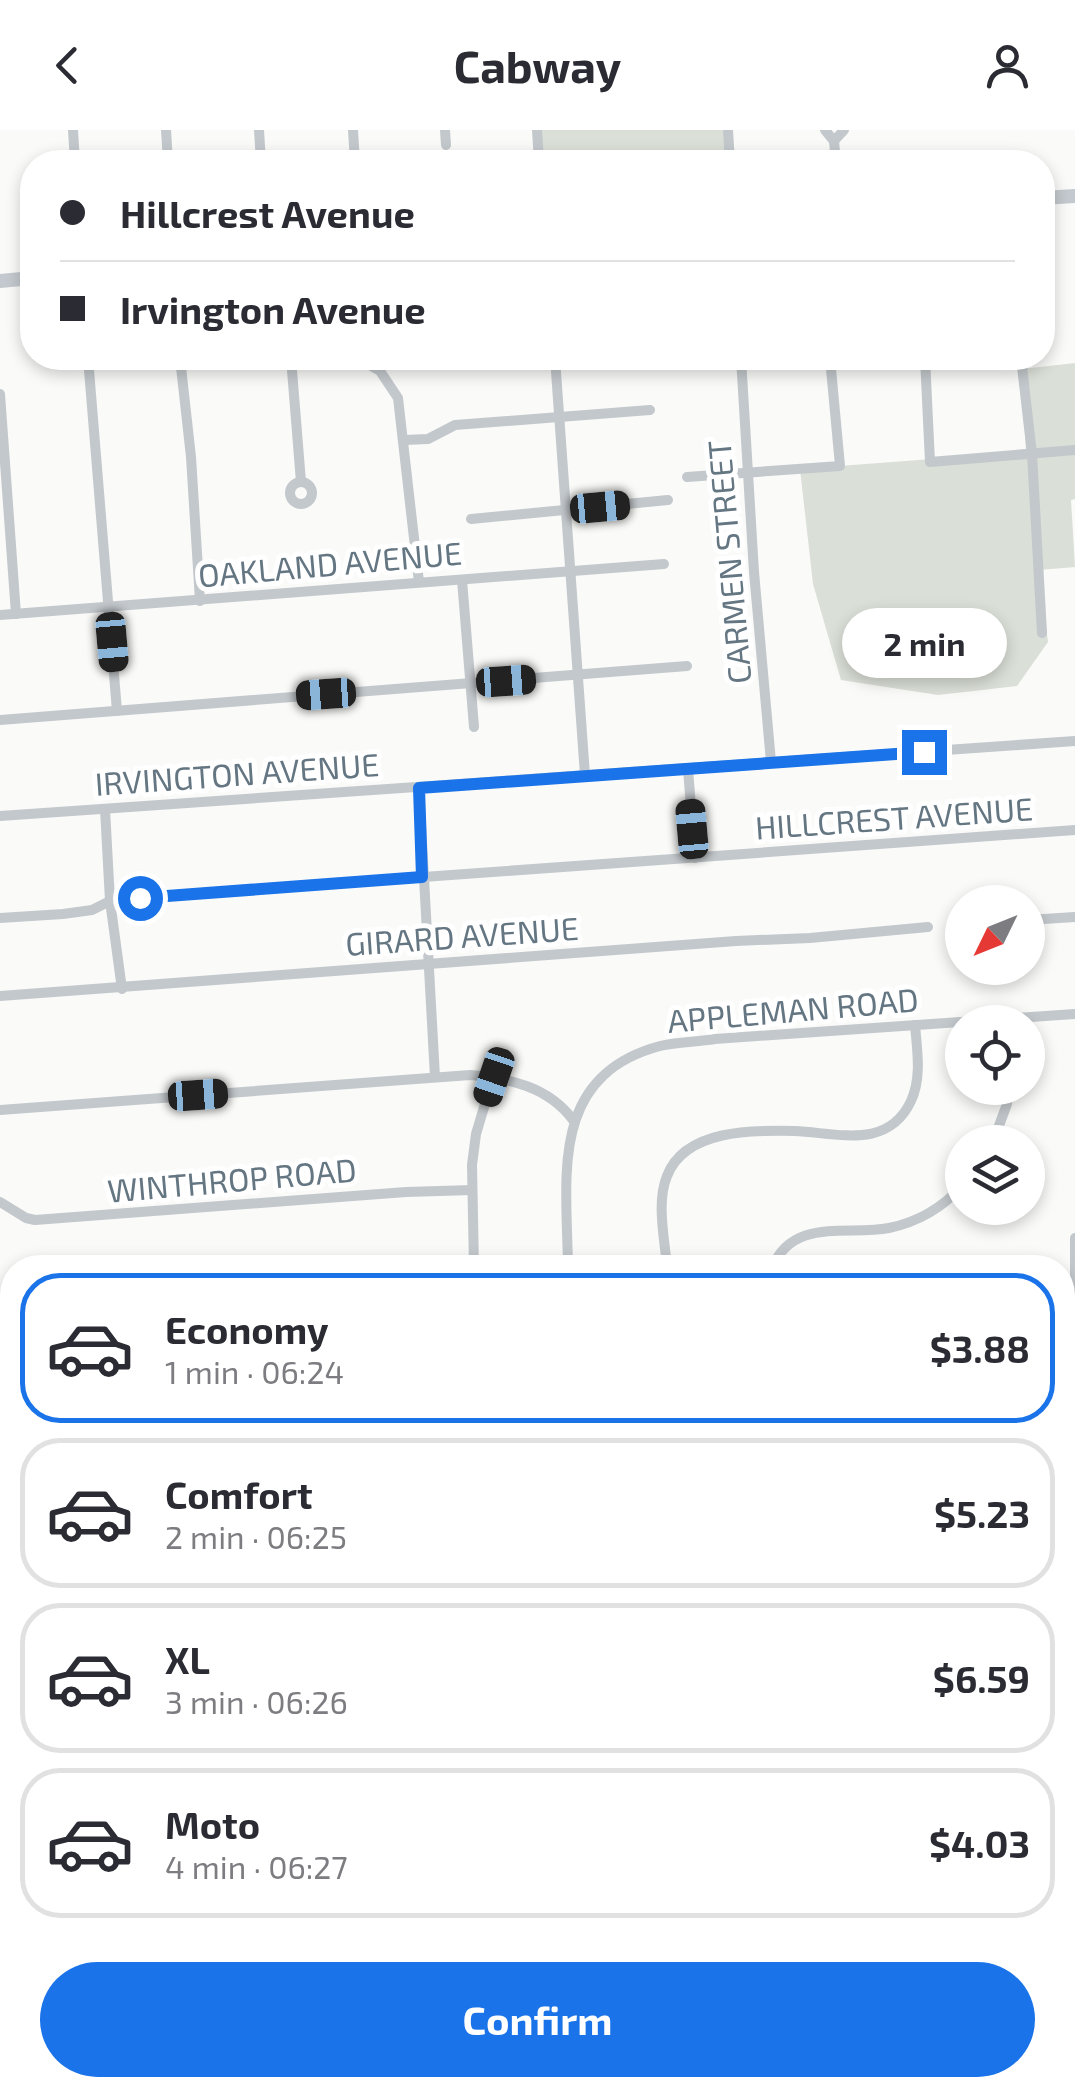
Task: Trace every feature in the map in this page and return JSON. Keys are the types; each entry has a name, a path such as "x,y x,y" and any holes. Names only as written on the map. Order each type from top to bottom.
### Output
{"street":[{"path":"445,130 446,145"},
{"path":"825,130 834,141 835,150"},
{"path":"834,141 844,130"},
{"path":"89,370 117,711"},
{"path":"183,370 200,600"},
{"path":"292,370 300,482"},
{"path":"378,370 391,384 401,411 419,582"},
{"path":"556,370 585,776"},
{"name":"CARMEN STREET","path":"741,370 771,762"},
{"path":"687,477 840,466 831,370"},
{"path":"926,370 930,462 1075,450"},
{"path":"1022,370 1032,454 1042,632"},
{"path":"0,394 16,614"},
{"path":"404,440 428,438 455,425 650,410"},
{"path":"471,519 668,500"},
{"name":"OAKLAND AVENUE","path":"0,615 664,564"},
{"path":"462,580 474,727"},
{"path":"0,720 686,666"},
{"name":"IRVINGTON AVENUE","path":"0,816 1075,741"},
{"path":"688,769 695,858"},
{"path":"419,788 434,1076"},
{"path":"105,809 110,901 122,988"},
{"name":"HILLCREST AVENUE","path":"0,918 92,910 110,901 1075,830"},
{"path":"1045,919 1075,917"},
{"name":"GIRARD AVENUE","path":"0,996 928,927"},
{"name":"APPLEMAN ROAD","path":"1045,1017 1075,1014"},
{"name":"APPLEMAN ROAD","path":"568,1255 567,1173 574,1120 593,1086 630,1058 661,1046 945,1023"},
{"path":"666,1255 662,1193 673,1164 698,1142 714,1137 796,1131 852,1137 879,1132 895,1121 912,1098 918,1067 915,1025"},
{"path":"0,1110 434,1076 494,1077 512,1080 549,1096 574,1120"},
{"path":"474,1255 476,1134 494,1077"},
{"name":"WINTHROP ROAD","path":"0,1202 35,1220 472,1190"},
{"path":"778,1255 804,1234 894,1227 926,1215 945,1200"}],"shaded area":[{"path":"539,130 727,130 728,150 541,150"},
{"path":"1075,363 1075,499 1071,500 1075,567 1039,570 1048,642 1017,686 938,695 841,680 813,584 800,469 1026,452 1022,370 1055,370 1055,365"}],"route":[{"path":"140,898 422,877 419,788 924,752"}]}
